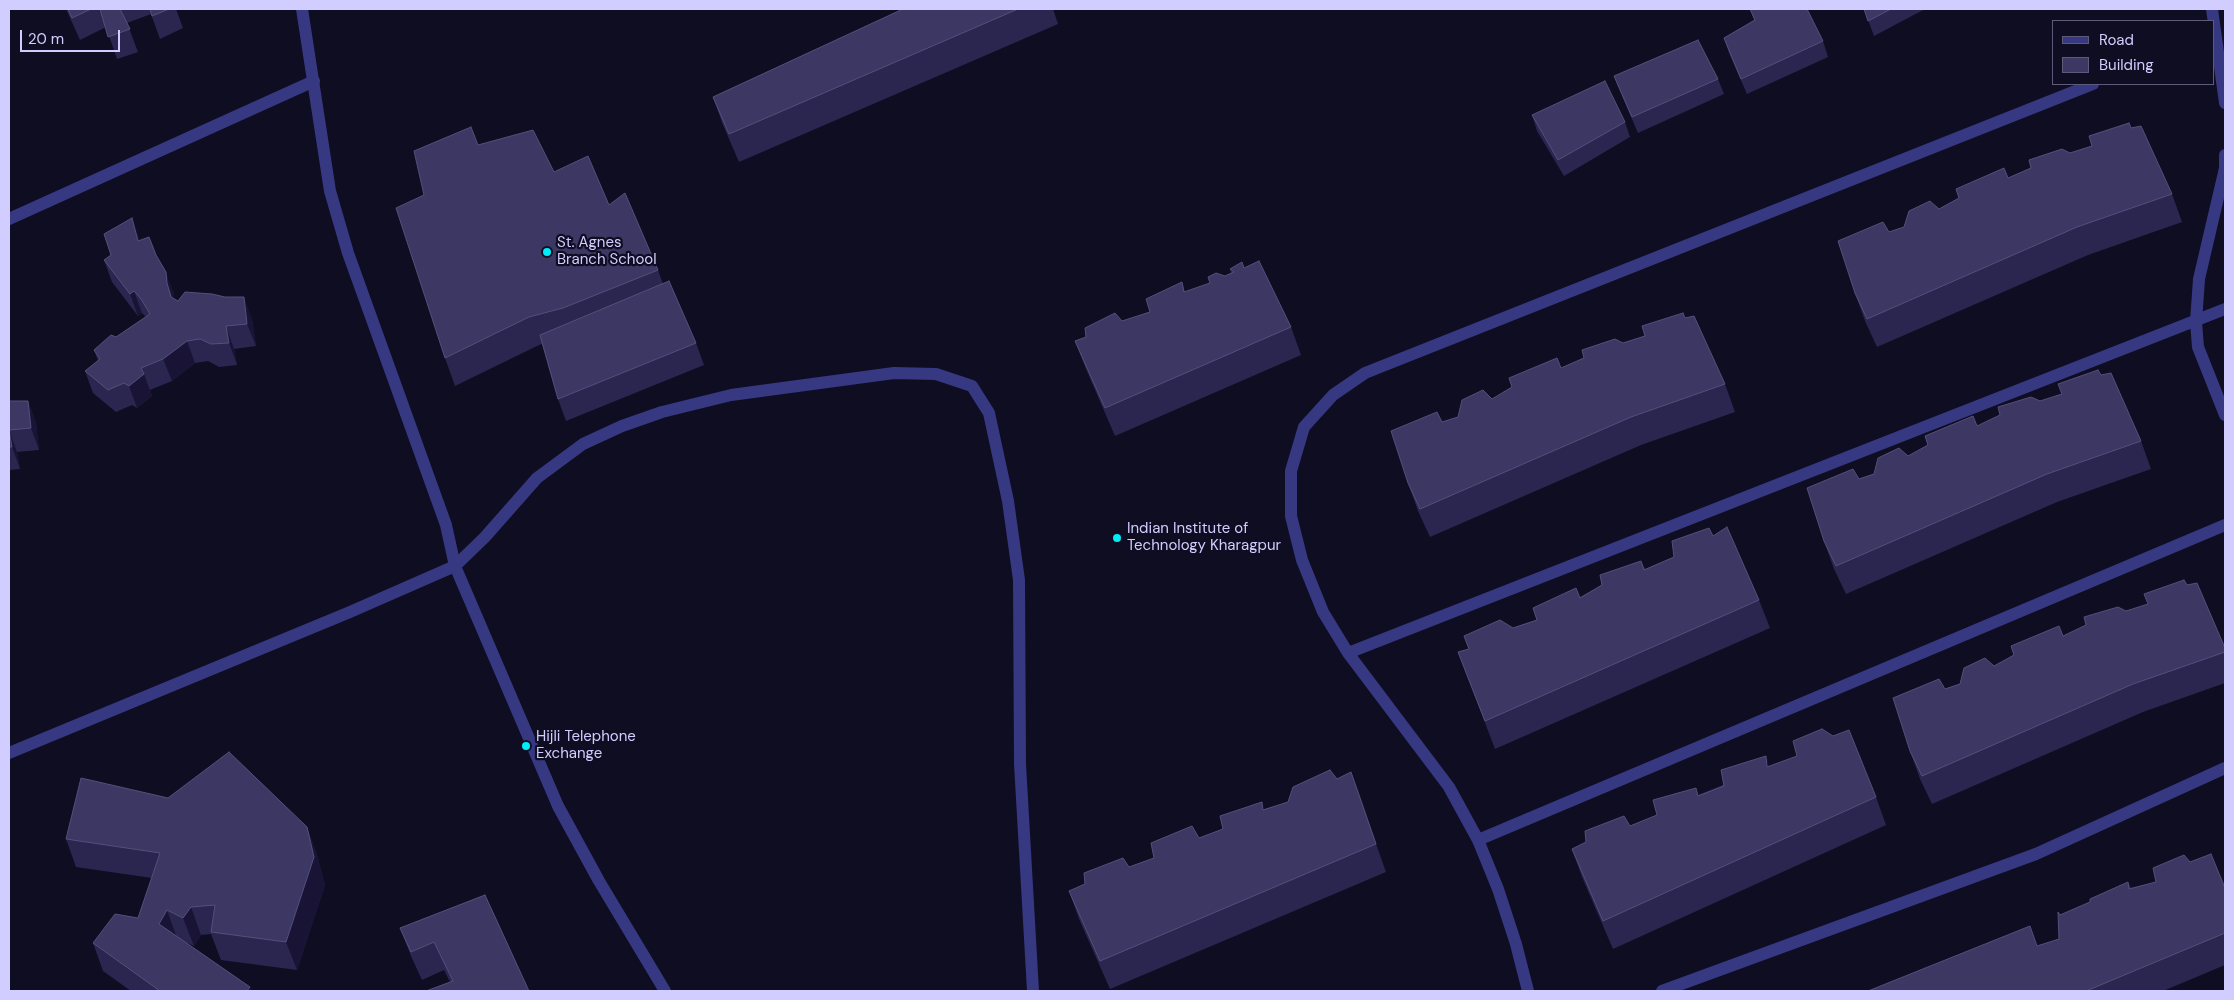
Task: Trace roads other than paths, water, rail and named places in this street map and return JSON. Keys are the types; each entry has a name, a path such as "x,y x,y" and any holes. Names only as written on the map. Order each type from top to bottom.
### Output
{"street":[{"path":"302,9 330,191 348,253 446,525 455,566 558,806 599,881 665,991"},
{"path":"2212,9 2218,34 2225,103"},
{"path":"9,219 314,81"},
{"path":"1528,991 1516,944 1498,889 1478,840 1449,787 1348,653 1323,612 1302,560 1291,516 1291,472 1304,427 1333,395 1365,373 2090,85"},
{"path":"2225,155 2224,168 2199,279 2196,322 2198,347 2225,415"},
{"path":"1348,653 2225,310"},
{"path":"9,753 350,612 455,566 485,538 537,478 583,444 622,426 662,412 731,395 894,373 936,374 972,386 990,413 1008,501 1019,580 1020,764 1033,991"},
{"path":"1478,840 2225,525"},
{"path":"1662,991 2036,854 2225,768"}],"place":[{"name":"St. Agnes Branch School","path":"547,252"},
{"name":"Indian Institute of Technology Kharagpur","path":"1117,538"},
{"name":"Hijli Telephone Exchange","path":"526,746"}]}
